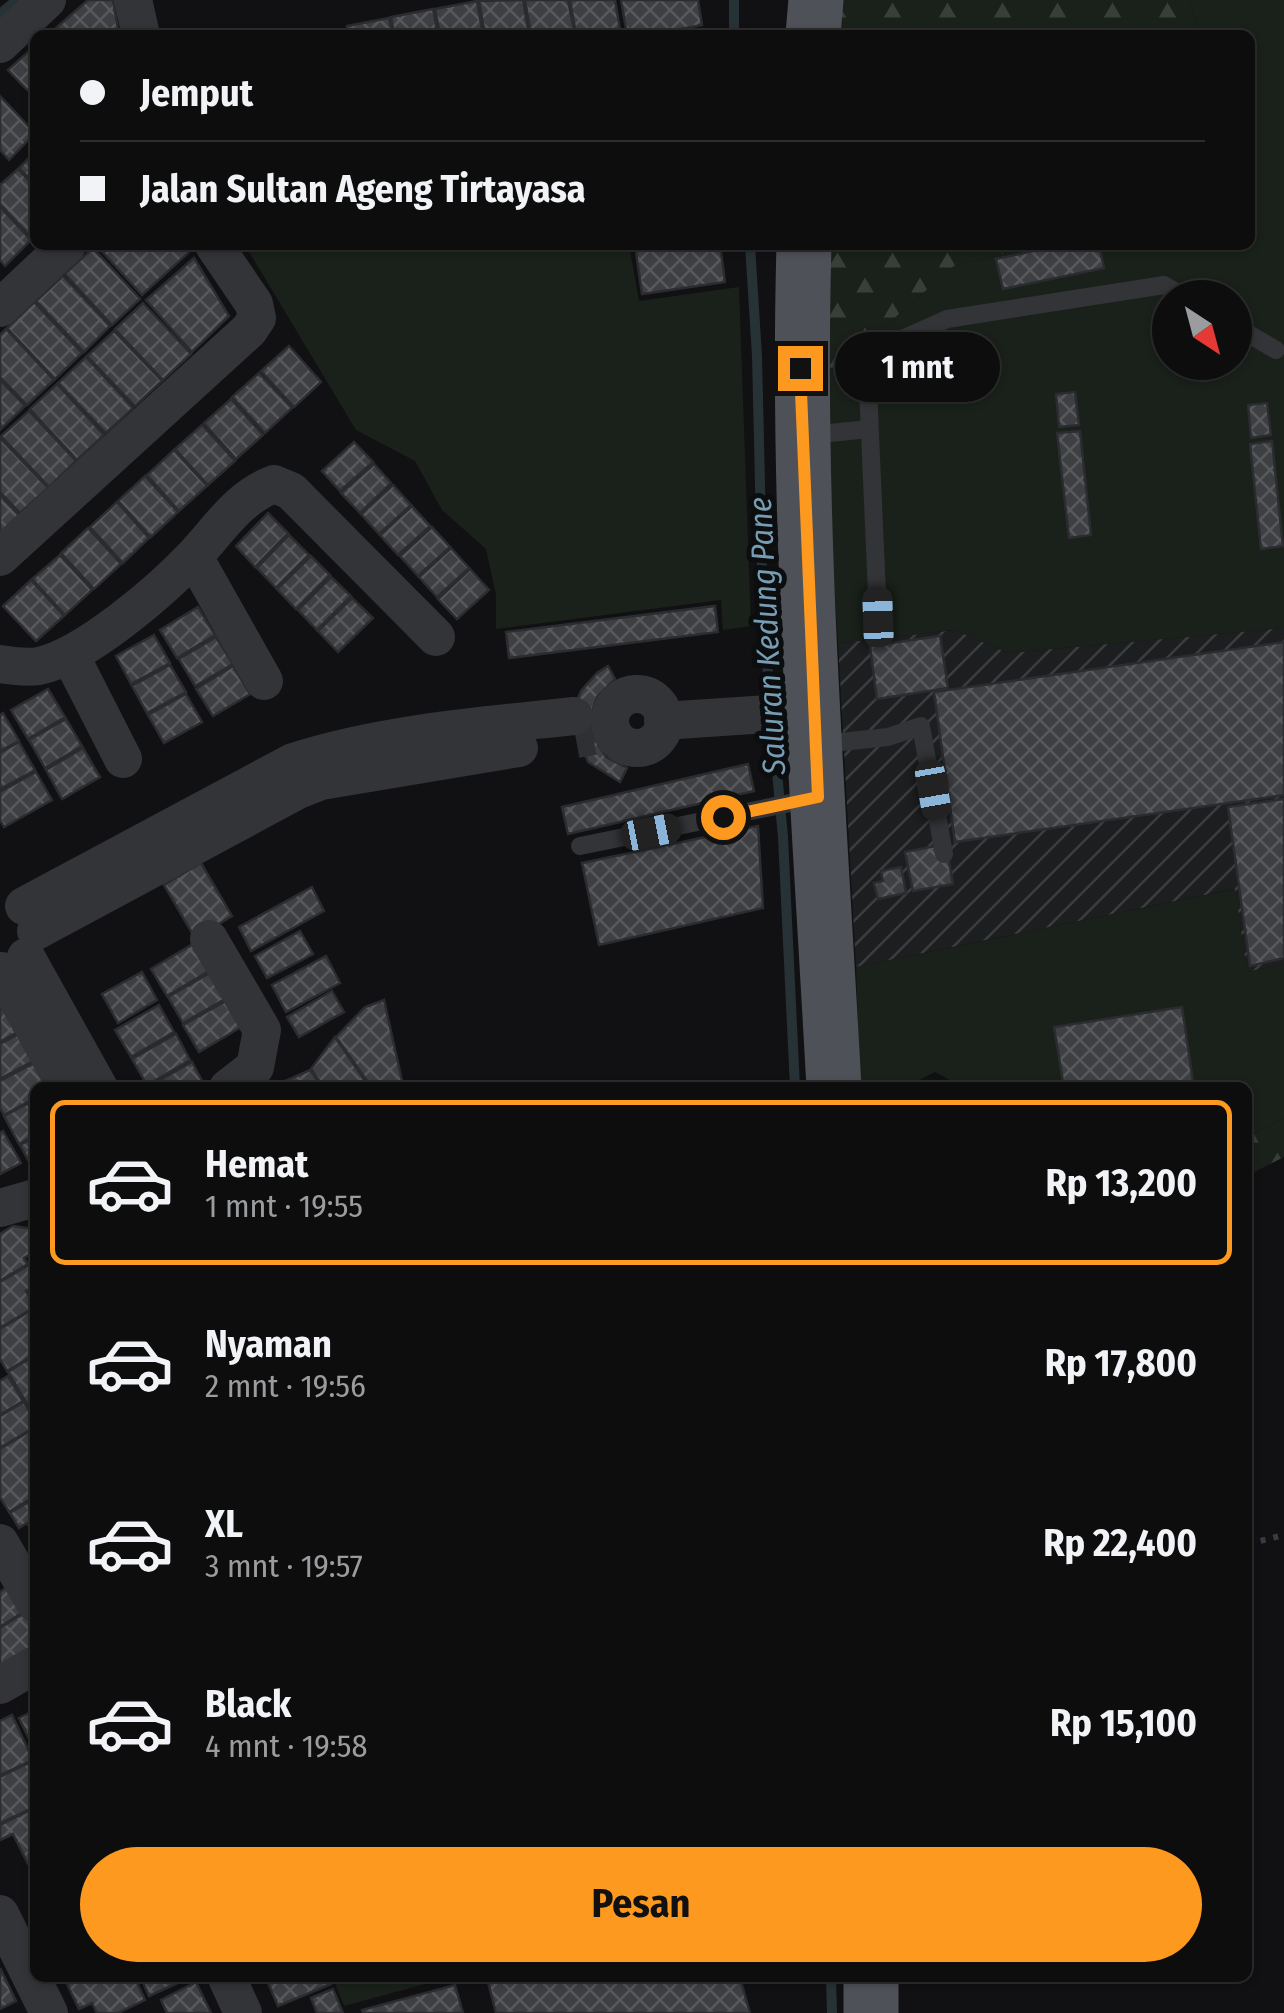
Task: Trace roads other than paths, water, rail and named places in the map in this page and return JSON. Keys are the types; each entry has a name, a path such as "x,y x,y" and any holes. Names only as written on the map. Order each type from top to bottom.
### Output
{"main road":[{"path":"813,30 816,0"},
{"path":"804,250 800,368 808,753 834,1082"},
{"path":"871,1982 871,2013"}],"street":[{"path":"0,44 47,0"},
{"path":"134,0 140,30"},
{"path":"0,308 62,250"},
{"path":"0,557 258,318 254,304 217,250"},
{"path":"0,664 38,666 70,655 194,557 256,490 274,484 291,491 436,638"},
{"path":"194,557 264,681"},
{"path":"70,655 123,759"},
{"path":"26,936 143,885 298,790 322,780 584,726 626,696 642,695 659,706 664,721 719,717 808,753"},
{"path":"26,936 294,762 334,749 584,726"},
{"path":"26,936 65,1082"},
{"path":"26,936 96,1082"},
{"path":"209,940 262,1030 255,1067 236,1082"},
{"path":"0,1208 30,1199"},
{"path":"0,1543 30,1594"},
{"path":"0,1685 30,1668"},
{"path":"0,1914 30,1973"},
{"path":"34,1982 50,2013"},
{"path":"229,1982 244,2013"}],"lane":[{"path":"878,617 867,365 887,346 947,319 1152,287"},
{"path":"1252,336 1276,350"},
{"path":"802,436 870,429"},
{"path":"580,846 758,810 808,753 888,737 921,726 944,854"}],"waterway":[{"path":"0,14 17,0"},
{"name":"Saluran Kedung Pane","path":"734,0 734,30"},
{"name":"Saluran Kedung Pane","path":"750,250 762,570 783,837 795,1082"},
{"name":"Saluran Kedung Pane","path":"831,1982 832,2013"}],"tunnel":[{"path":"576,739 593,736"}]}
